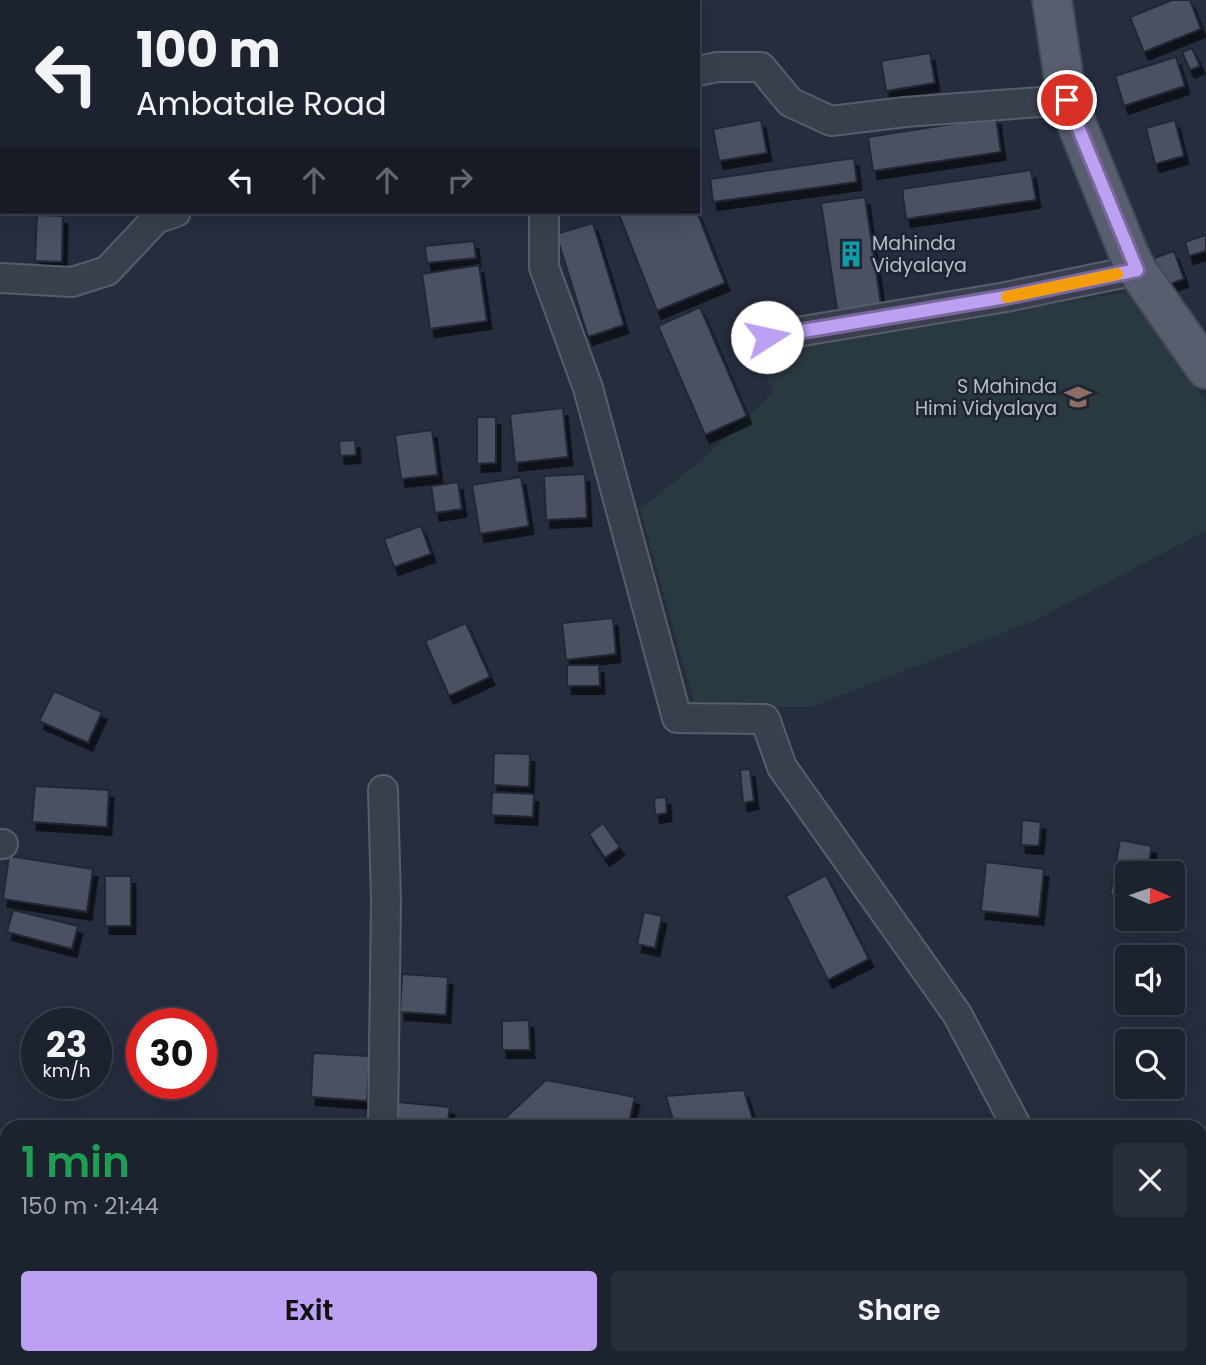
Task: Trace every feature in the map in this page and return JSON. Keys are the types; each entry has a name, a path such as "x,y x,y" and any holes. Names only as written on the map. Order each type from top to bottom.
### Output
{"main road":[{"path":"1052,0 1067,100 1137,270 1206,369"}],"street":[{"path":"700,71 717,67 761,67 790,102 831,121 905,112 1067,100"},
{"path":"0,278 72,282 107,271 156,219 170,214"},
{"path":"544,214 544,267 588,388 677,718 765,719 782,767 957,1014 1013,1120"},
{"path":"767,337 1006,297 1137,270"},
{"path":"383,790 386,901 383,1120"}],"shaded area":[{"path":"1126,292 1206,402 1206,531 1034,621 811,707 695,706 640,509 706,456 773,393 757,352"}],"building":[{"path":"1172,0 1190,0 1201,29 1144,52 1130,17"},
{"path":"1192,48 1200,66 1190,70 1182,52"},
{"path":"930,53 935,83 886,91 881,61"},
{"path":"1176,57 1185,86 1124,106 1115,76"},
{"path":"996,117 1001,152 873,171 868,137"},
{"path":"761,120 767,153 719,161 713,129"},
{"path":"1175,120 1184,156 1155,164 1146,128"},
{"path":"854,158 857,182 713,202 710,179"},
{"path":"1031,170 1036,200 906,219 902,189"},
{"name":"Mahinda Vidyalaya","path":"865,197 881,304 837,310 821,203"},
{"path":"619,214 698,214 725,283 657,311"},
{"path":"37,215 63,216 62,262 35,261"},
{"path":"593,223 624,325 588,337 556,234"},
{"path":"1206,235 1206,251 1189,256 1185,242"},
{"path":"474,241 476,258 427,263 425,246"},
{"path":"1174,251 1184,279 1164,286 1154,258"},
{"path":"479,265 487,321 430,329 422,274"},
{"path":"700,307 747,416 705,435 658,326"},
{"path":"563,408 568,457 515,463 510,414"},
{"path":"477,417 496,417 496,463 477,464"},
{"path":"432,430 438,475 401,479 395,435"},
{"path":"355,440 356,455 340,456 339,441"},
{"path":"585,474 587,518 546,520 544,476"},
{"path":"521,477 529,526 480,534 472,485"},
{"path":"458,482 462,509 435,513 431,486"},
{"path":"421,526 431,554 394,567 384,539"},
{"path":"613,618 616,654 566,660 562,623"},
{"path":"466,623 490,677 449,696 425,641"},
{"path":"567,665 599,665 600,686 567,686"},
{"path":"54,691 102,712 88,743 39,721"},
{"path":"494,753 530,754 529,787 493,785"},
{"path":"750,769 754,801 743,803 740,770"},
{"path":"35,786 109,790 107,827 32,822"},
{"path":"492,792 534,794 533,817 491,815"},
{"path":"666,797 667,813 655,815 654,798"},
{"path":"1022,820 1041,822 1039,846 1021,845"},
{"path":"603,823 620,847 605,858 589,834"},
{"path":"1120,840 1152,846 1149,861 1116,861"},
{"path":"9,856 93,869 87,912 3,899"},
{"path":"986,862 1044,869 1039,917 981,911"},
{"path":"1115,868 1115,896 1110,895"},
{"path":"826,875 869,959 828,980 786,896"},
{"path":"105,876 131,876 131,926 105,926"},
{"path":"13,910 78,926 72,949 7,932"},
{"path":"644,912 662,916 655,948 637,944"},
{"path":"402,974 448,977 446,1015 400,1012"},
{"path":"529,1020 530,1050 502,1050 502,1021"},
{"path":"313,1053 370,1056 367,1101 311,1097"},
{"path":"546,1080 635,1097 630,1120 503,1120"},
{"path":"744,1090 753,1120 673,1120 666,1096"},
{"path":"387,1101 450,1107 448,1120 385,1120"}],"slow traffic":[{"path":"1007,297 1117,274"}],"place":[{"name":"Mahinda Vidyalaya","path":"851,254"},
{"name":"S Mahinda Himi Vidyalaya","path":"1078,397"}],"route":[{"path":"767,337 1006,297 1137,270 1067,100"}]}
